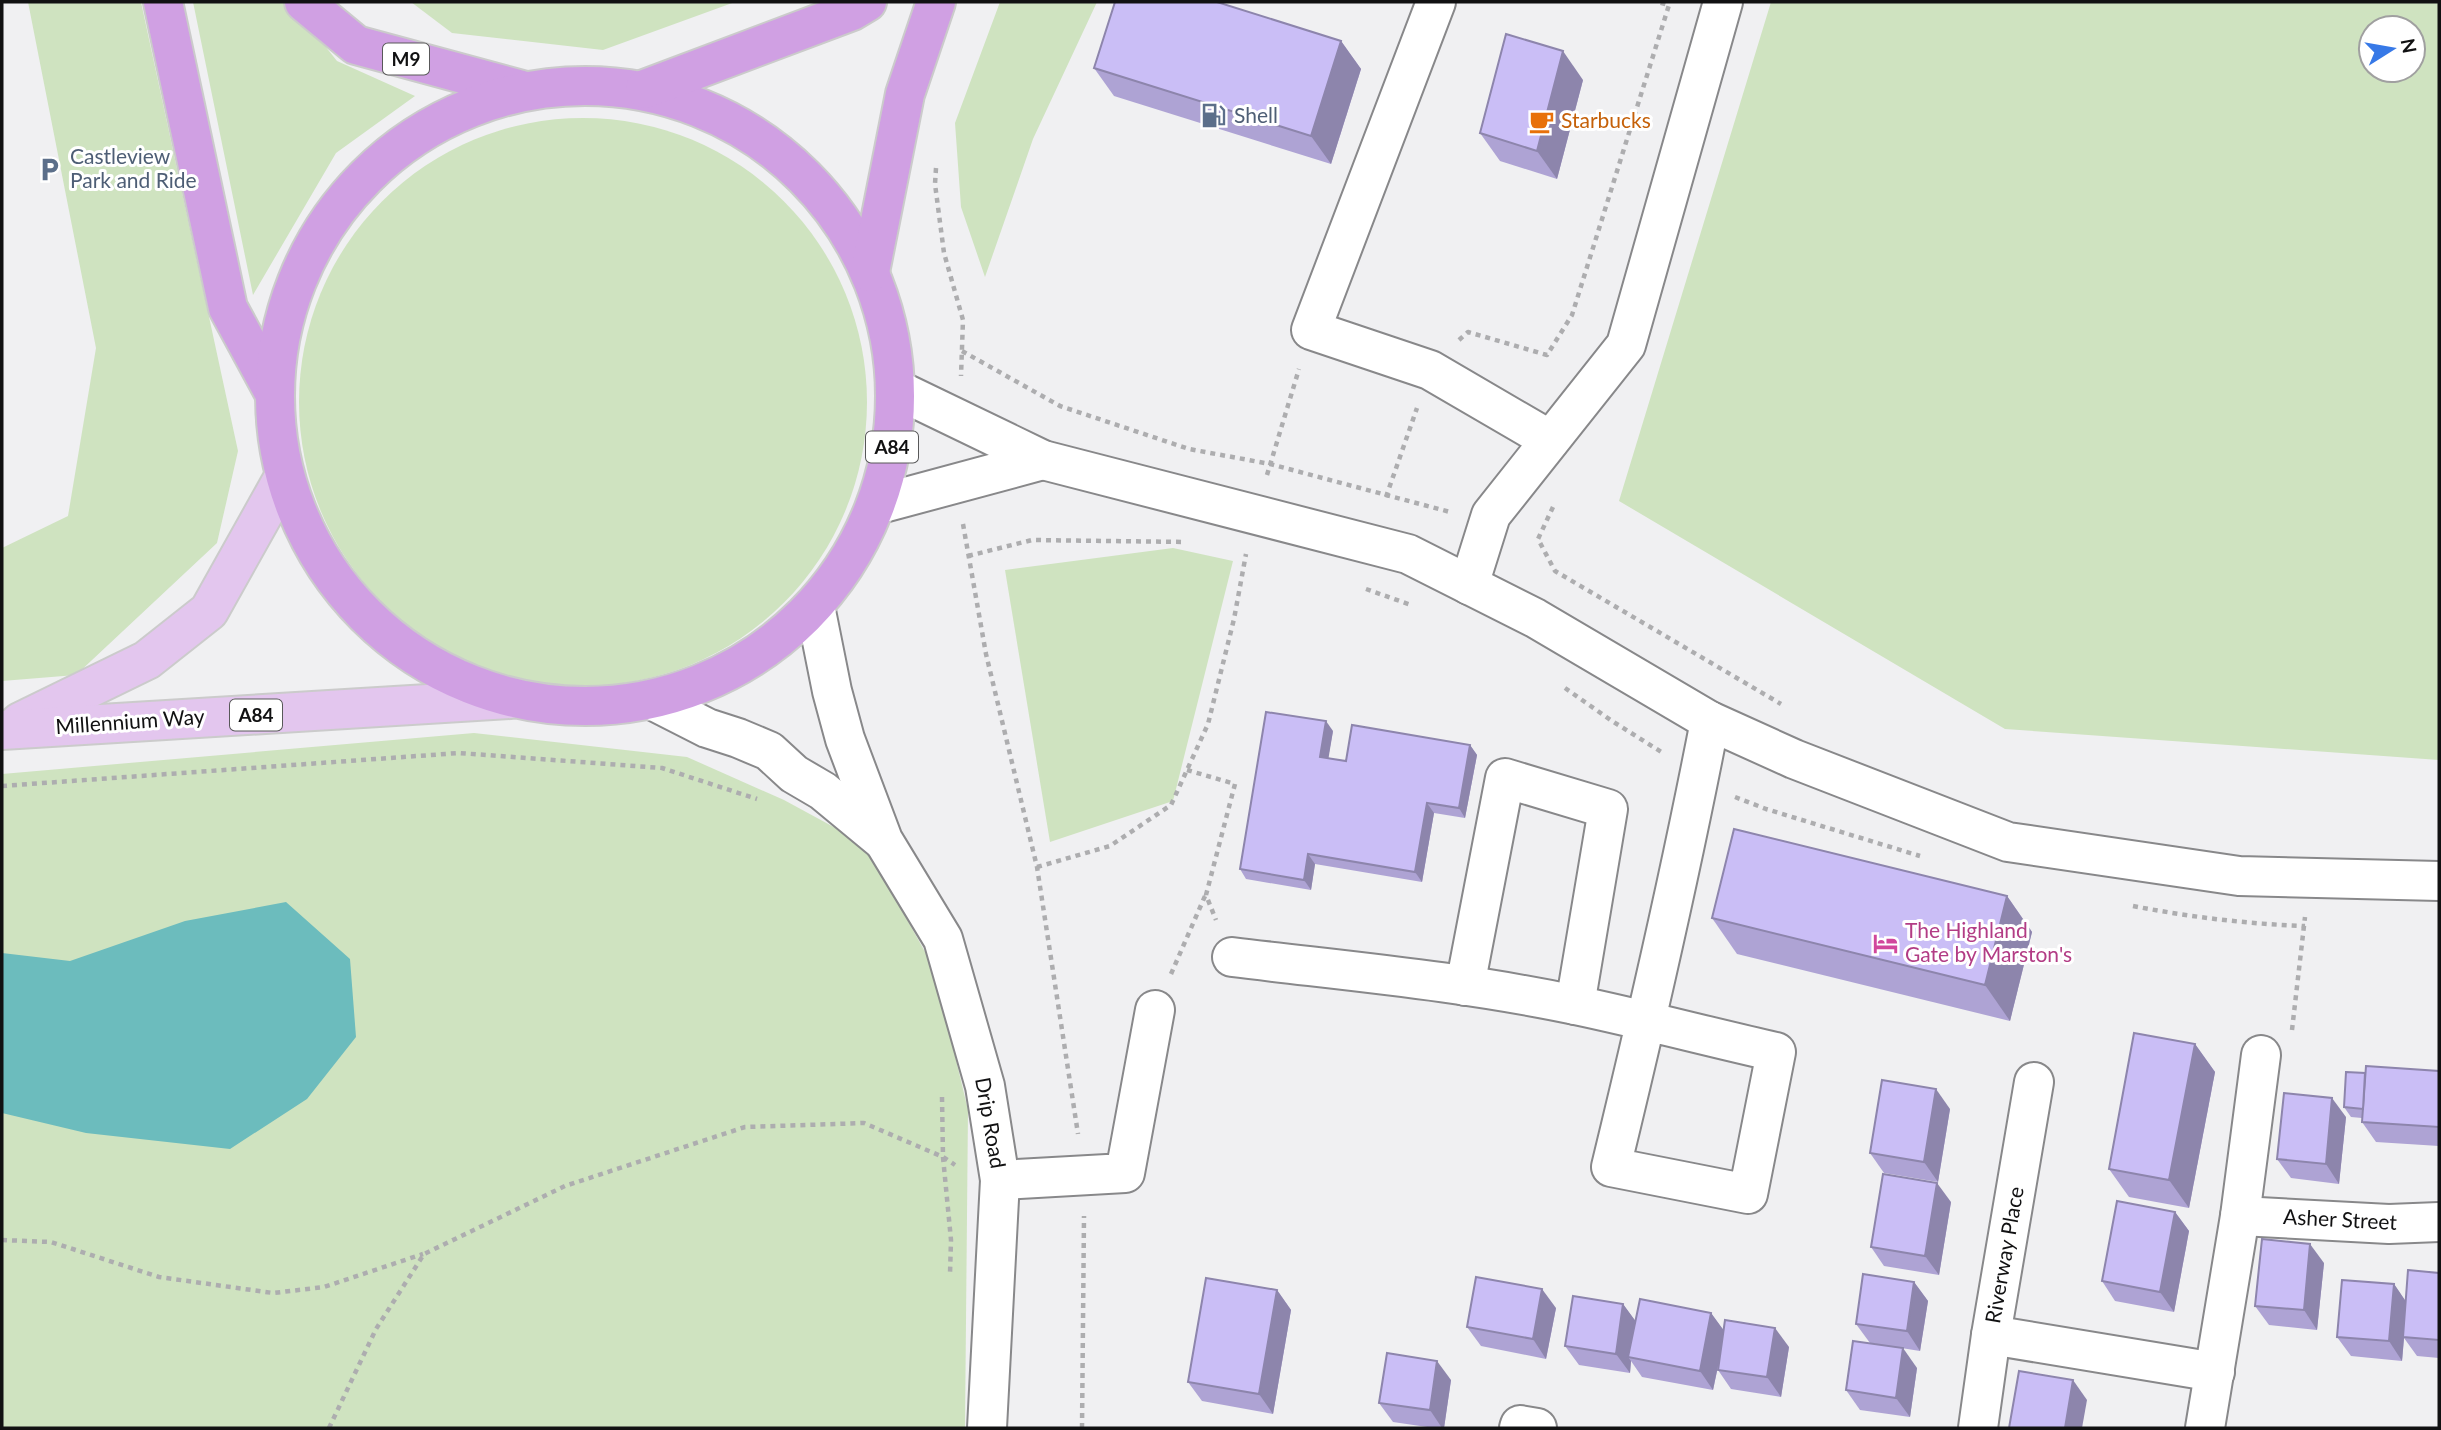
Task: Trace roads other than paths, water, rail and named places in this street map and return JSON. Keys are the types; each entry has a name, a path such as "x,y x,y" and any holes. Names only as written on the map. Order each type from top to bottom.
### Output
{"highway":[{"path":"163,2 228,308 273,391"},
{"name":"M9","path":"304,2 356,45 522,90"},
{"name":"A84","path":"645,89 852,11 867,2"},
{"name":"A84","path":"870,272 905,94 936,2"},
{"name":"A84","path":"583,83 645,89 702,107 756,135 803,173 841,219 870,272 888,329 895,389 892,448 876,505 850,559 815,606 741,666 652,700 581,708 510,699 433,668 366,619 315,553 284,477 275,434 273,391 292,287 345,196 424,128 522,90 583,83"}],"main road":[{"name":"Millennium Way","path":"2,730 147,660 209,611 284,477"},
{"name":"Millennium Way","path":"2,730 510,699"}],"street":[{"path":"1436,2 1311,330 1430,370 1550,440"},
{"path":"1469,585 1491,515 1626,345 1723,2"},
{"path":"895,389 1043,460 1408,554 1535,618 1710,722 1794,759 2008,842 2239,876 2439,881"},
{"path":"876,505 1043,460"},
{"name":"Drip Road","path":"815,606 832,691 845,739 883,840 943,939 985,1086 1000,1193 987,1428"},
{"name":"Drip Road","path":"652,700 707,728 769,751 794,774 823,791 883,840"},
{"path":"1233,957 1465,986 1575,1005 1646,1022 1776,1052 1748,1194 1611,1167 1646,1022 1681,866 1710,722"},
{"path":"1465,986 1504,779 1608,809 1575,1005"},
{"path":"1000,1193 1084,1174 1125,1173 1155,1010"},
{"path":"2205,1428 2240,1216 2261,1055"},
{"name":"Riverway Place","path":"1978,1428 2034,1082"},
{"name":"Asher Street","path":"2240,1216 2389,1224 2439,1222"},
{"path":"1991,1335 2215,1372"},
{"path":"1520,1428 1520,1425 1537,1428"}],"water":[{"path":"286,902 350,959 356,1037 307,1099 230,1149 86,1133 2,1113 2,953 70,961 185,921"}],"place":[{"name":"Shell","path":"1214,116"},
{"name":"Starbucks","path":"1541,121"},
{"name":"Castleview Park and Ride","path":"50,169"},
{"name":"The Highland Gate by Marston's","path":"1885,943"}]}
